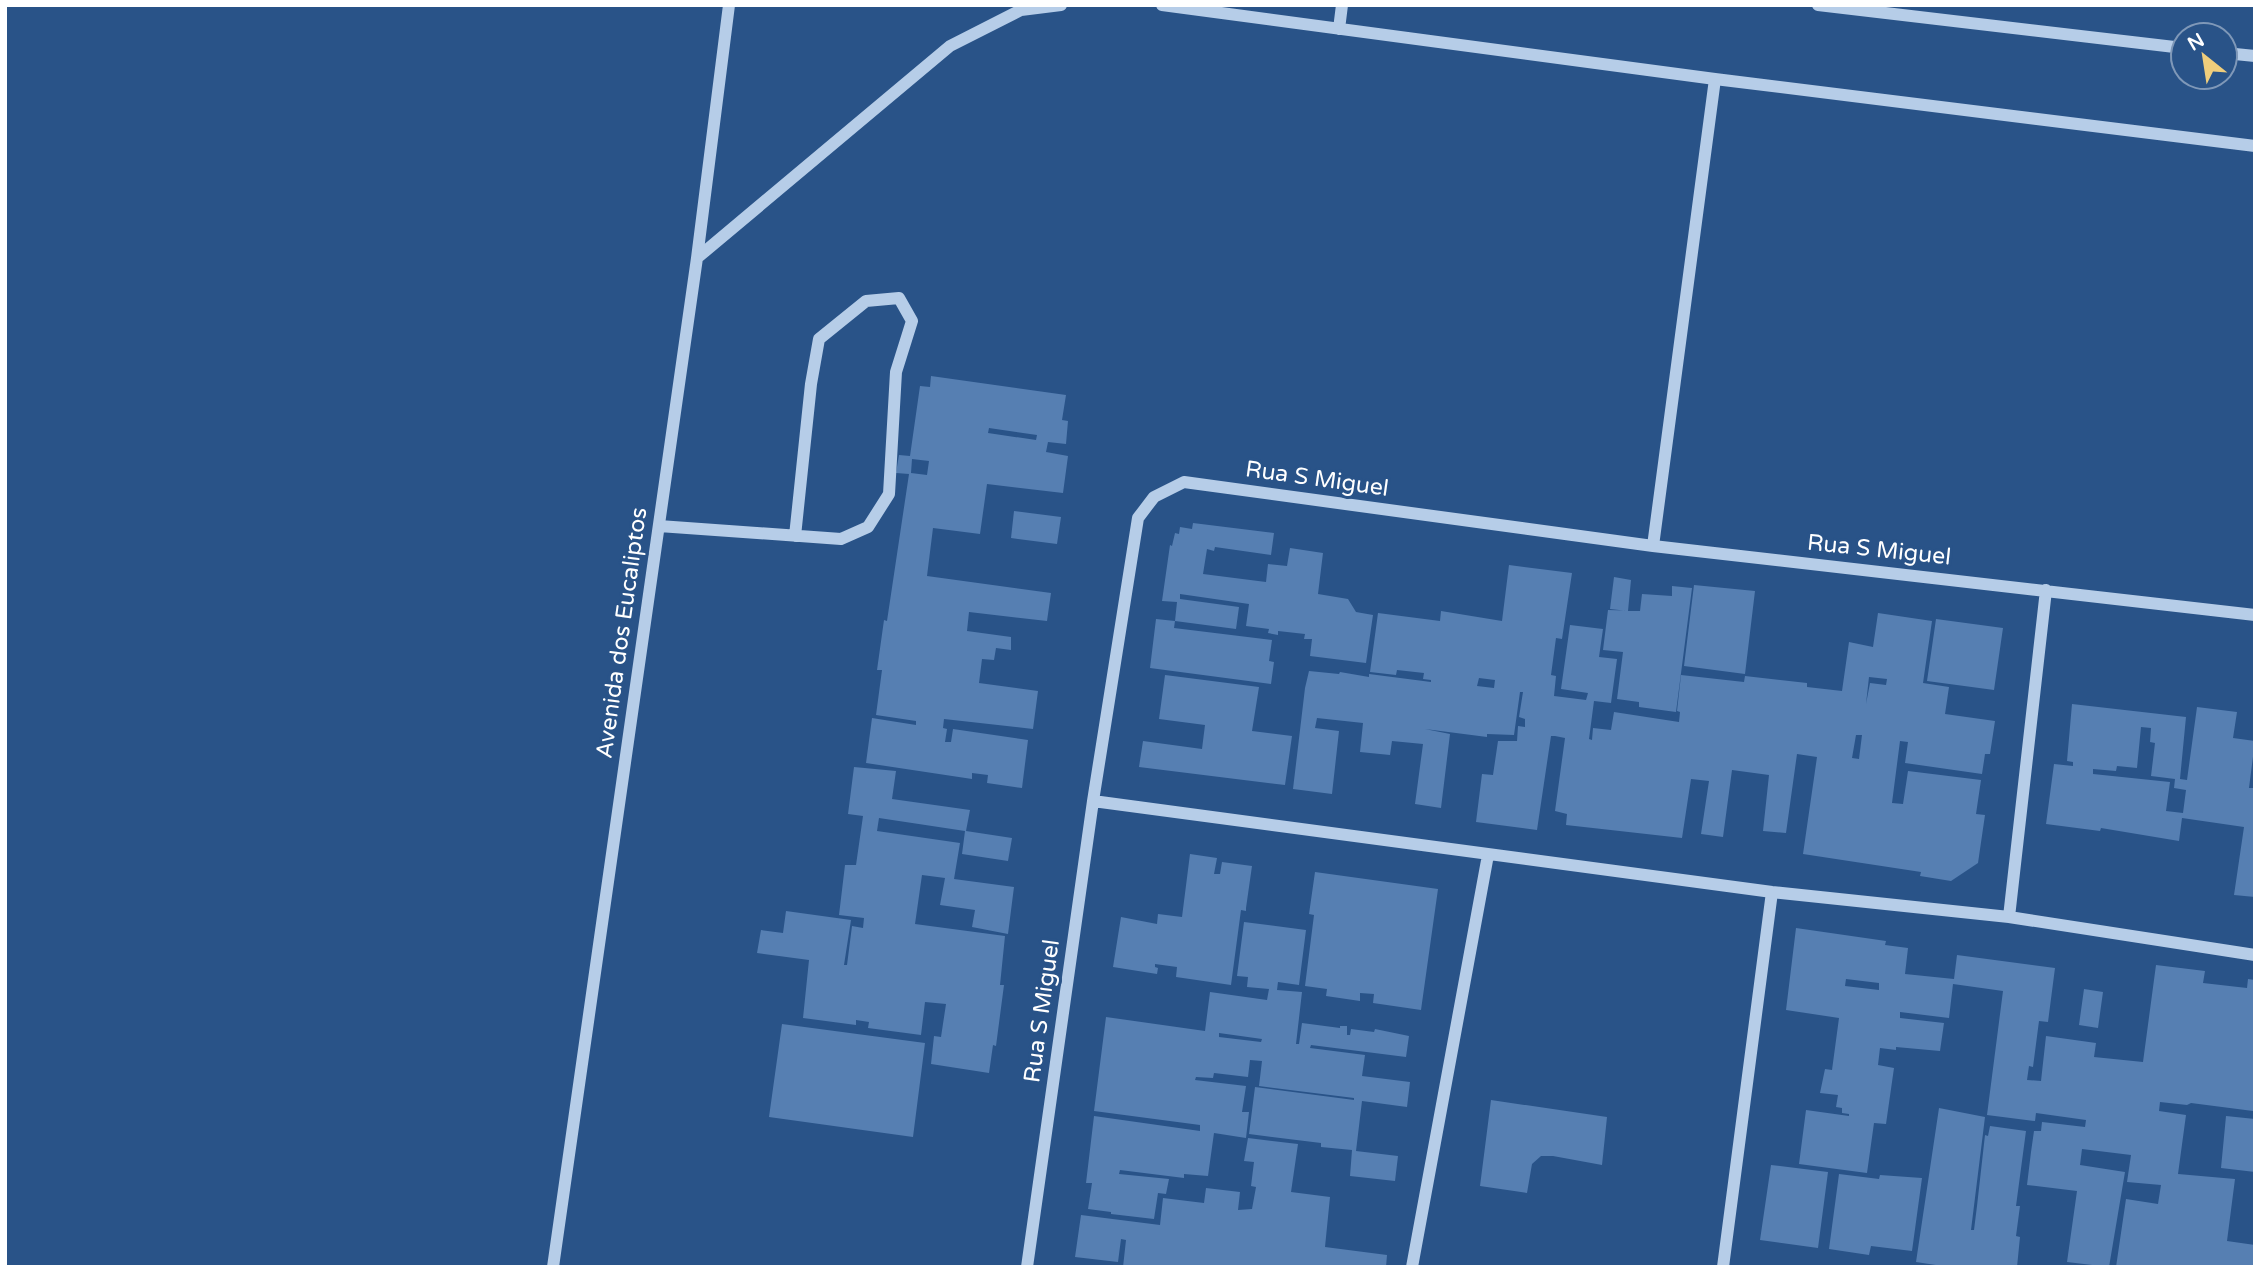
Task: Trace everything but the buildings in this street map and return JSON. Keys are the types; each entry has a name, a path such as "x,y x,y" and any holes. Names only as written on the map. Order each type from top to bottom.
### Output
{"street":[{"name":"Avenida dos Eucaliptos","path":"553,1267 659,526 729,5"},
{"path":"696,258 950,46 1021,10 1061,5"},
{"path":"1162,5 1715,79 2255,146"},
{"path":"1339,29 1342,5"},
{"path":"1818,5 2169,46"},
{"path":"1653,546 1715,79"},
{"path":"659,526 795,536 841,539 868,527 889,494 896,372 912,321 899,298 866,301 820,339 811,384 795,536"},
{"name":"Rua S Miguel","path":"1027,1267 1093,801 1138,518 1154,497 1184,482 1653,546 2255,615"},
{"path":"2009,917 2046,590"},
{"path":"1093,801 1772,892 2009,917 2255,955"},
{"path":"1412,1267 1488,855"},
{"path":"1723,1267 1772,892"}]}
